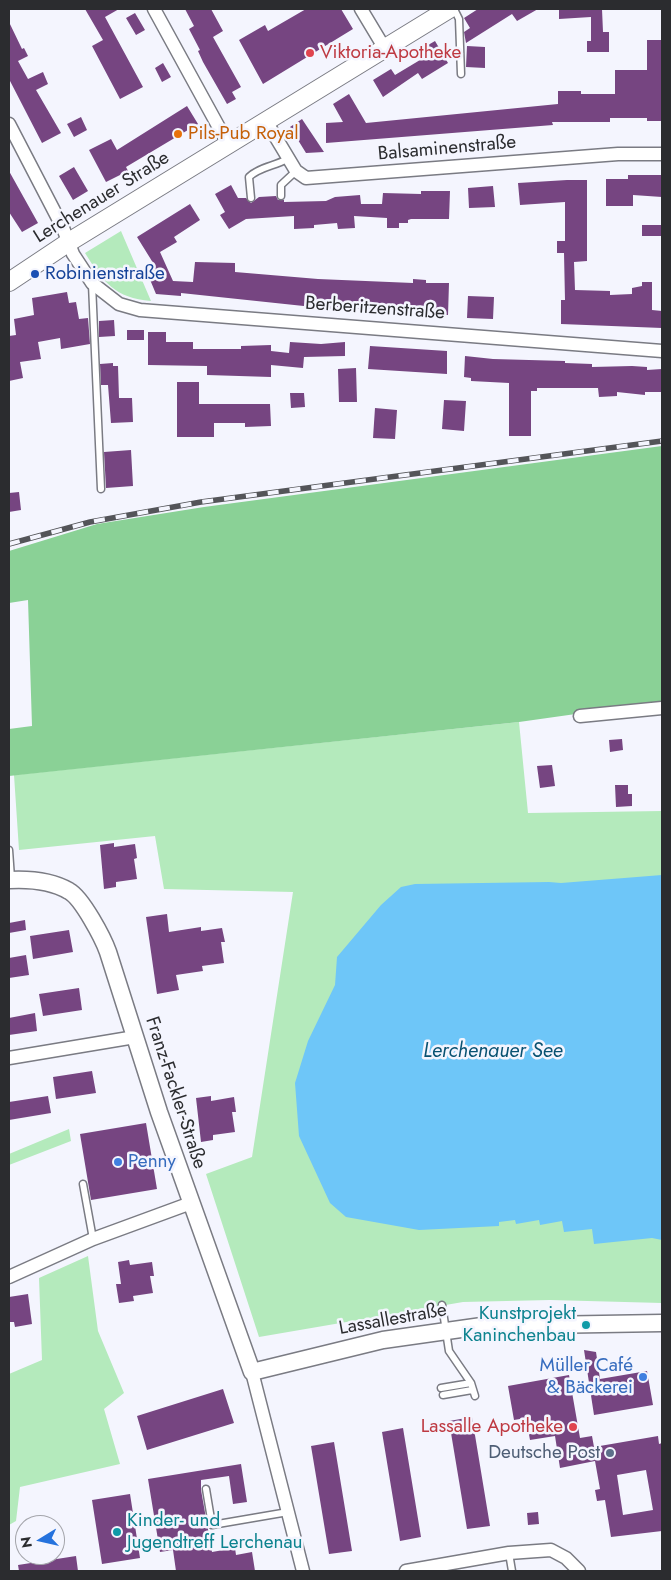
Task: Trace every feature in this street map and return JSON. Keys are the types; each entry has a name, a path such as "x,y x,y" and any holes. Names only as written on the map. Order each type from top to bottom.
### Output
{"main road":[{"name":"Lerchenauer Straße","path":"9,282 69,242 449,9"}],"street":[{"path":"154,9 228,144"},
{"path":"361,9 385,48"},
{"path":"266,122 296,171"},
{"name":"Berberitzenstraße","path":"9,124 92,283 119,304 140,310 662,351"},
{"name":"Balsaminenstraße","path":"296,171 306,178 317,179 618,154 662,154"},
{"path":"580,716 662,708"},
{"name":"Franz-Fackler-Straße","path":"10,879 32,880 70,891 99,929 191,1203 252,1372"},
{"path":"9,1058 135,1037"},
{"path":"9,1277 93,1238 191,1203"},
{"name":"Lassallestraße","path":"252,1372 361,1344 482,1326 662,1324"},
{"path":"252,1372 304,1571"},
{"path":"406,1571 509,1554 551,1550 566,1558 579,1571"}],"lane":[{"path":"454,9 459,19 462,74"},
{"path":"251,198 248,177 255,171 276,166 288,159"},
{"path":"281,196 281,185 296,171"},
{"name":"Berberitzenstraße","path":"92,283 101,489"},
{"path":"9,850 10,879"},
{"path":"83,1184 93,1238"},
{"path":"442,1305 449,1352 473,1389 442,1392"},
{"path":"206,1489 212,1525 288,1512"},
{"path":"509,1554 512,1571"}],"green space":[{"path":"121,231 151,301 128,296 111,287 85,253"},
{"path":"662,446 662,705 9,776 9,729 32,726 28,600 9,603 9,551 97,524 204,507"},
{"path":"519,722 528,813 662,811 662,1303 550,1300 463,1302 259,1337 206,1174 252,1157 293,892 164,889 155,836 19,850 14,775"},
{"path":"69,1129 71,1141 9,1165 9,1154"},
{"path":"88,1256 98,1331 124,1393 104,1409 120,1464 20,1487 15,1522 9,1525 9,1374 42,1360 39,1278"}],"water":[{"name":"Lerchenauer See","path":"662,875 662,1240 652,1238 594,1244 592,1229 564,1232 562,1221 540,1225 539,1220 516,1224 515,1220 499,1222 499,1226 419,1230 346,1217 330,1203 299,1136 295,1083 308,1041 335,985 337,957 381,905 401,887 415,884 561,883"}],"building":[{"path":"85,9 119,9 105,17 143,87 120,99 92,46 103,40"},
{"path":"185,9 211,9 223,31 213,37 241,87 232,92 236,99 227,104 198,51 200,50 189,29 194,26"},
{"path":"306,9 341,9 353,29 263,84 239,40 265,25 268,31"},
{"path":"478,9 538,9 517,21 512,14 466,43 464,32 470,28 464,18"},
{"path":"559,9 602,9 603,32 609,32 609,52 587,52 587,41 591,41 591,17 559,19"},
{"path":"135,13 145,30 136,35 126,18"},
{"path":"9,22 22,49 24,48 28,56 18,61 28,79 43,72 48,84 36,90 61,133 42,143 9,79"},
{"path":"647,40 661,40 661,121 647,121 647,118 610,118 610,122 552,122 553,125 326,143 326,123 343,122 333,104 349,94 366,123 558,104 558,91 581,91 581,94 615,94 615,70 647,70"},
{"path":"435,41 448,63 422,79 418,73 383,97 373,80 391,69 395,75 420,60 416,52"},
{"path":"467,46 485,47 485,68 466,67"},
{"path":"163,63 171,77 162,82 155,68"},
{"path":"187,106 198,124 126,167 128,171 106,182 89,150 111,139 117,150"},
{"path":"81,117 87,130 74,137 67,124"},
{"path":"302,119 324,152 306,153 290,127"},
{"path":"74,167 88,191 73,200 59,176"},
{"path":"9,171 38,223 22,232 9,212"},
{"path":"628,175 662,175 662,197 633,195 633,206 606,206 606,179 628,179"},
{"path":"587,180 587,261 574,262 575,290 610,291 610,295 632,294 632,288 642,286 642,282 652,282 652,310 662,311 662,328 561,324 561,300 565,300 564,253 557,253 557,241 565,241 565,202 520,205 518,183"},
{"path":"231,185 238,198 246,198 251,203 259,197 276,196 278,200 284,200 284,202 326,201 335,197 360,195 361,204 382,204 383,193 421,194 421,191 450,191 449,219 411,219 408,220 408,223 399,223 399,228 387,228 387,218 354,216 355,228 338,229 337,223 314,225 314,228 294,229 294,216 246,219 229,229 220,215 225,212 215,194"},
{"path":"493,186 495,207 469,208 468,188"},
{"path":"190,204 200,220 174,237 177,242 160,252 173,281 193,282 195,262 235,263 235,272 318,279 413,283 413,279 426,280 426,283 449,283 448,315 376,311 376,309 332,309 181,293 181,296 156,294 146,270 155,266 137,237"},
{"path":"642,225 662,225 662,236 642,236"},
{"path":"67,292 69,303 76,302 79,319 88,318 90,344 61,349 60,338 38,342 41,359 20,362 23,378 9,381 9,336 16,335 14,319 34,315 32,298"},
{"path":"468,296 494,297 493,319 467,318"},
{"path":"114,320 115,336 99,337 99,321"},
{"path":"127,330 144,330 144,340 127,340"},
{"path":"148,332 166,332 166,342 193,342 193,349 241,349 241,346 271,345 271,351 289,353 290,342 321,344 345,342 345,356 304,357 303,368 271,365 271,377 207,375 207,366 148,365"},
{"path":"370,346 447,351 447,374 368,369"},
{"path":"465,356 493,359 565,361 565,363 592,364 592,367 632,366 647,367 647,370 662,369 662,392 645,392 645,395 617,392 617,396 599,397 598,388 537,388 537,391 531,391 531,436 509,436 509,383 471,381 471,378 464,377"},
{"path":"113,363 113,366 118,366 119,398 132,398 133,422 111,423 108,385 101,385 100,364"},
{"path":"356,368 357,402 339,402 338,369"},
{"path":"177,382 199,382 199,404 270,404 271,426 245,427 245,423 214,423 214,437 177,437"},
{"path":"290,393 304,393 305,407 291,408"},
{"path":"444,400 466,401 464,431 442,429"},
{"path":"375,408 397,410 395,439 373,438"},
{"path":"131,450 133,486 106,488 104,452"},
{"path":"19,492 21,510 9,512 9,493"},
{"path":"622,739 623,750 610,752 609,740"},
{"path":"552,765 555,786 540,788 537,766"},
{"path":"615,785 628,785 628,794 632,794 632,806 616,807"},
{"path":"114,843 114,847 135,844 137,858 134,859 137,879 116,882 116,887 104,889 100,845"},
{"path":"167,914 169,932 201,927 201,931 222,928 225,942 221,942 224,963 202,966 203,971 176,975 179,990 157,994 146,917"},
{"path":"25,920 26,930 9,933 9,923"},
{"path":"69,930 73,952 33,959 30,936"},
{"path":"26,955 29,975 9,978 9,958"},
{"path":"79,988 82,1010 43,1016 39,994"},
{"path":"35,1013 37,1031 9,1035 9,1018"},
{"path":"92,1071 96,1093 56,1099 53,1077"},
{"path":"48,1096 51,1113 9,1120 9,1102"},
{"path":"211,1096 211,1101 234,1097 236,1112 232,1112 235,1132 213,1135 213,1140 201,1142 196,1098"},
{"name":"Penny","path":"146,1123 157,1189 91,1200 80,1134"},
{"path":"129,1260 130,1265 152,1262 154,1276 150,1276 153,1293 133,1296 134,1301 119,1303 116,1284 121,1284 118,1262"},
{"path":"28,1294 32,1324 15,1327 14,1322 9,1322 9,1297"},
{"path":"584,1350 596,1352 600,1379 647,1371 653,1405 594,1415"},
{"path":"569,1375 580,1438 592,1436 594,1447 658,1436 659,1444 662,1443 662,1531 611,1537 605,1500 597,1501 595,1490 600,1489 595,1461 560,1468 555,1436 530,1440 526,1418 514,1420 508,1386","holes":["646,1470 653,1510 623,1515 617,1475"]},
{"path":"223,1389 234,1423 147,1450 137,1416"},
{"path":"472,1417 490,1526 467,1529 449,1421"},
{"path":"403,1428 421,1537 400,1541 382,1432"},
{"path":"334,1442 352,1551 329,1554 311,1446"},
{"path":"241,1464 247,1502 233,1504 229,1476 201,1480 201,1490 212,1552 235,1548 236,1555 252,1552 255,1571 176,1571 173,1550 160,1552 148,1479"},
{"name":"Kinder- und Jugendtreff Lerchenau","path":"130,1494 140,1558 102,1564 92,1500"},
{"path":"538,1512 539,1524 528,1525 527,1513"},
{"path":"76,1556 78,1571 19,1571 18,1565 65,1565 65,1558"}],"railway":[{"path":"9,544 90,522 201,502 662,441"}],"place":[{"name":"Viktoria-Apotheke","path":"310,53"},
{"name":"Pils-Pub Royal","path":"178,134"},
{"name":"Robinienstraße","path":"35,274"},
{"name":"Penny","path":"118,1162"},
{"name":"Kunstprojekt Kaninchenbau","path":"586,1325"},
{"name":"Müller Café & Bäckerei","path":"643,1377"},
{"name":"Lassalle Apotheke","path":"573,1427"},
{"name":"Deutsche Post","path":"610,1453"},
{"name":"Kinder- und Jugendtreff Lerchenau","path":"117,1532"}]}
